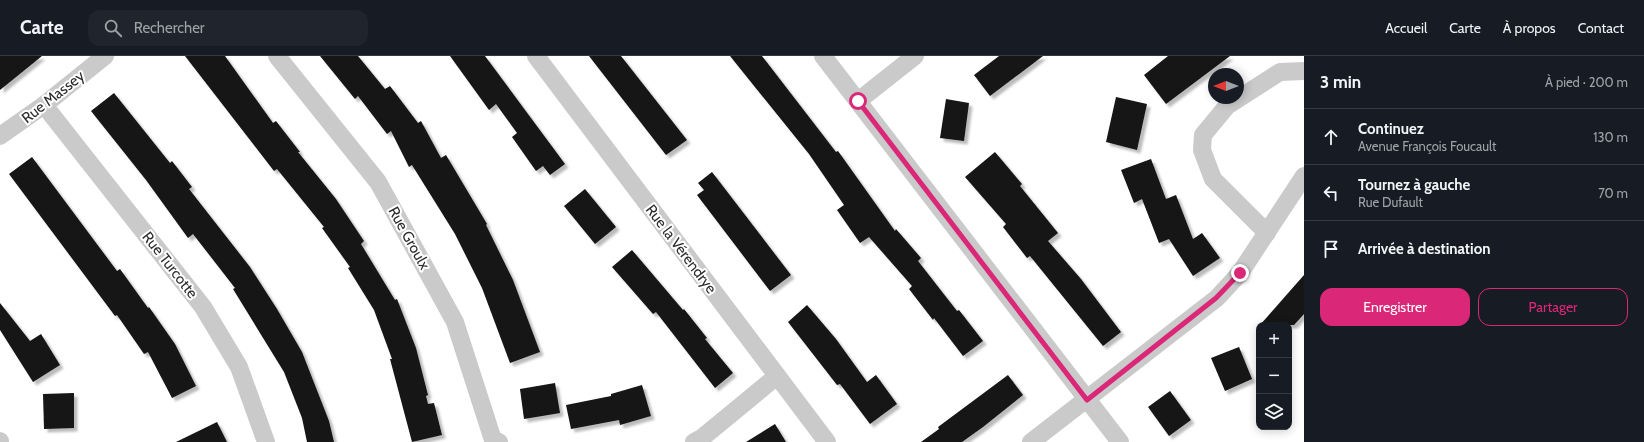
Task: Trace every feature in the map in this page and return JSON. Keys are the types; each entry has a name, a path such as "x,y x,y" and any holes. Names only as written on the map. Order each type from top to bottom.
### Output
{"street":[{"name":"Rue Massey","path":"0,136 44,105 105,56"},
{"name":"Rue Groulx","path":"277,56 378,182 455,322 493,440 499,442"},
{"name":"Rue la Vérendrye","path":"536,56 827,442"},
{"path":"823,56 1120,442"},
{"path":"858,101 915,56"},
{"path":"1267,232 1213,179 1202,150 1203,135 1227,106 1280,72 1304,71"},
{"name":"Rue Turcotte","path":"44,105 203,307 239,367 266,442"},
{"path":"1031,442 1087,400 1216,298 1240,273 1304,176"},
{"path":"694,442 703,437 777,376"}],"building":[{"path":"0,56 42,56 0,90"},
{"path":"185,56 225,56 273,123 276,121 300,152 298,152 336,199 364,241 361,244 395,300 397,299 416,348 428,395 426,396 428,404 434,403 442,435 412,442 390,359 392,359 374,310 348,268 350,267 322,228 324,227 277,169 274,171"},
{"path":"320,56 358,56 385,89 390,86 418,123 421,121 441,158 446,155 487,224 486,225 513,280 540,352 510,363 482,288 455,234 412,165 409,167 391,131 387,134 358,96 355,99"},
{"path":"450,56 485,56 565,164 550,175 543,166 536,171 512,137 517,133 496,104 489,110"},
{"path":"589,56 621,56 687,140 666,155"},
{"path":"730,56 762,56 836,152 838,151 895,231 896,229 921,258 918,261 957,311 959,310 983,341 963,356 934,318 933,320 909,289 912,286 869,237 860,243 837,210 844,205 809,154"},
{"path":"999,56 1043,56 990,96 974,75"},
{"path":"1168,56 1230,56 1214,68 1208,68 1208,72 1166,104 1144,75"},
{"path":"114,93 170,163 172,161 192,187 189,189 250,267 277,309 302,352 329,421 334,442 307,442 302,418 284,372 233,289 235,288 193,234 188,238 146,180 91,111"},
{"path":"1116,97 1147,104 1137,150 1106,142"},
{"path":"946,99 969,103 964,141 940,138"},
{"path":"995,152 1022,184 1020,186 1058,233 1048,241 1081,279 1121,332 1103,346 1030,256 1027,258 1003,227 1006,224 965,177"},
{"path":"32,157 117,271 120,269 148,308 149,307 175,344 196,386 172,398 148,352 144,354 117,315 115,316 9,174"},
{"path":"1151,159 1166,199 1176,195 1193,239 1202,233 1220,258 1193,276 1169,239 1159,243 1142,199 1134,203 1121,170"},
{"path":"712,172 791,275 770,291 697,195 704,190 698,183"},
{"path":"585,189 616,227 595,244 564,206"},
{"path":"632,250 683,310 684,309 707,338 705,339 733,373 715,388 656,312 653,314 612,267"},
{"path":"1304,275 1304,314 1294,325 1292,325 1292,322 1263,322"},
{"path":"0,303 30,341 41,334 60,365 33,382 0,330"},
{"path":"807,305 836,339 867,382 876,375 897,404 870,424 840,384 837,385 788,322"},
{"path":"1239,347 1252,379 1225,391 1211,358"},
{"path":"1008,375 1023,395 983,427 962,442 921,442 939,429 938,427"},
{"path":"555,383 560,413 524,419 520,389"},
{"path":"642,385 651,416 620,425 619,420 571,429 566,405 611,396 611,394"},
{"path":"1170,391 1191,420 1169,436 1148,407"},
{"path":"74,393 74,428 44,429 43,394"},
{"path":"217,422 227,442 176,442"},
{"path":"775,424 786,442 746,442"}],"route":[{"path":"858,101 1087,400 1216,298 1240,273"}]}
